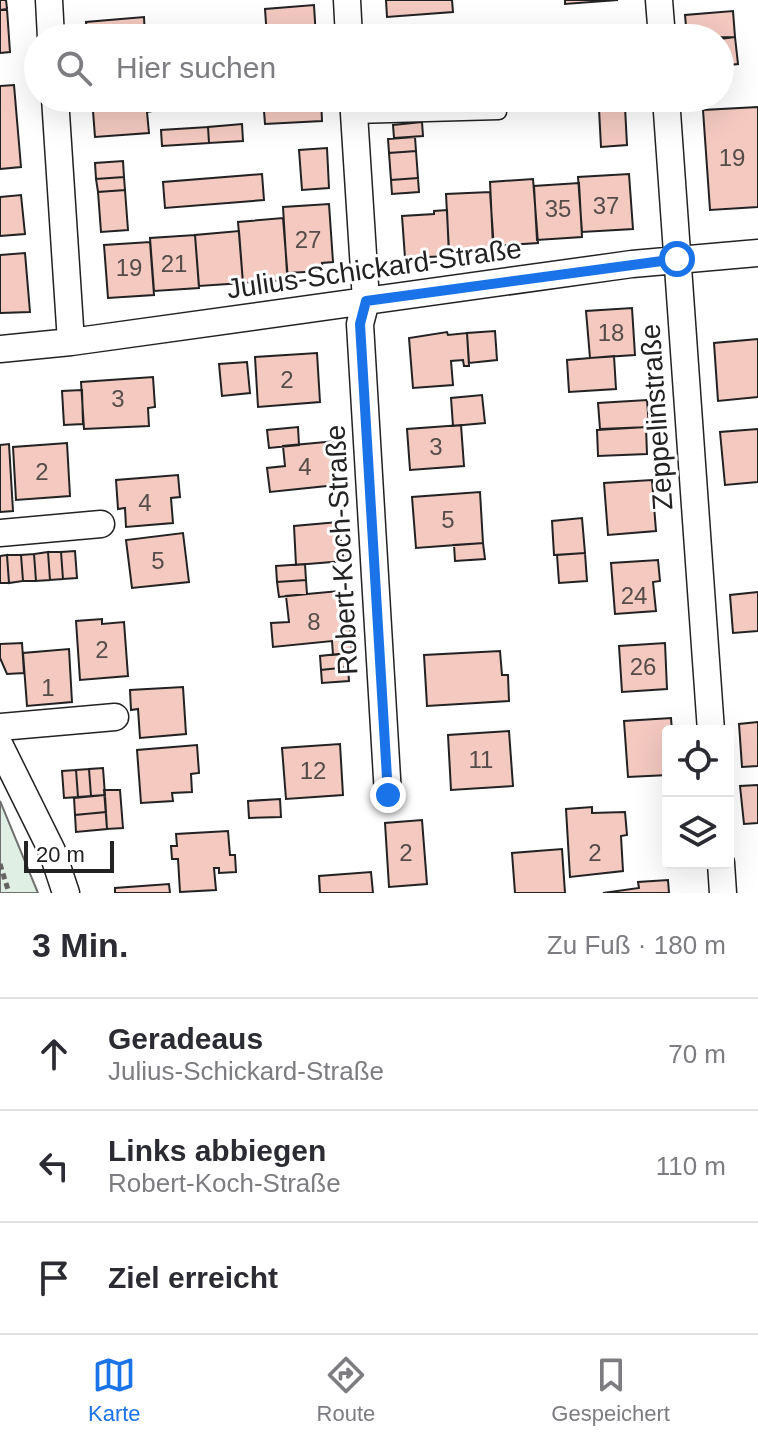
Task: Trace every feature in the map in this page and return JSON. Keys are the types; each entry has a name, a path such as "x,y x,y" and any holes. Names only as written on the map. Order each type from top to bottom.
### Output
{"street":[{"path":"49,0 50,24"},
{"path":"347,0 348,24"},
{"path":"659,0 661,24"},
{"path":"56,112 71,342"},
{"name":"Robert-Koch-Straße","path":"354,112 366,301 360,324 388,795"},
{"name":"Zeppelinstraße","path":"667,112 711,725"},
{"name":"Julius-Schickard-Straße","path":"0,349 71,342 677,259 758,253"},
{"path":"0,533 101,524"},
{"path":"0,727 115,717"},
{"path":"0,746 52,851 66,893"},
{"path":"721,869 723,893"}],"path":[{"path":"0,864 9,893"}],"green space":[{"path":"0,801 38,893 0,893"}],"building":[{"path":"0,0 6,0 7,9 0,10"},
{"path":"386,0 452,0 453,12 387,17"},
{"path":"565,0 618,0 565,4"},
{"path":"314,5 315,24 266,24 265,9"},
{"path":"7,9 10,52 0,53 0,10"},
{"path":"733,11 734,24 686,24 685,15"},
{"path":"144,17 144,24 86,24"},
{"path":"734,37 738,64 734,64"},
{"path":"14,85 21,167 0,169 0,86"},
{"path":"758,107 758,207 710,210 703,112 734,112 734,108"},
{"path":"93,112 147,112 149,133 95,137"},
{"path":"264,112 322,112 322,121 265,124"},
{"path":"599,112 625,112 627,145 601,147"},
{"path":"422,122 423,136 394,138 393,125"},
{"path":"242,124 243,141 209,143 208,127"},
{"path":"208,127 209,143 162,146 161,130"},
{"path":"415,137 416,151 389,153 388,139"},
{"path":"327,148 329,188 302,190 299,150"},
{"path":"416,151 418,178 391,180 389,153"},
{"path":"123,161 124,177 96,179 95,163"},
{"path":"262,174 264,200 165,208 163,182"},
{"path":"629,174 633,229 582,232 578,177"},
{"path":"124,177 125,190 98,192 96,179"},
{"path":"418,178 419,192 392,194 391,180"},
{"path":"533,179 538,243 493,246 490,182"},
{"path":"579,183 582,237 537,240 534,186"},
{"path":"125,190 128,230 101,232 98,192"},
{"path":"490,192 494,249 449,251 446,194"},
{"path":"21,195 25,234 0,236 0,197"},
{"path":"329,204 333,262 322,263 323,271 287,273 283,207"},
{"path":"447,210 449,256 405,258 402,216"},
{"path":"283,218 288,280 243,283 238,222"},
{"path":"239,231 243,283 199,286 195,235"},
{"path":"195,235 199,288 154,291 150,238"},
{"path":"150,242 154,295 108,298 104,245"},
{"path":"25,253 30,312 0,313 0,255"},
{"path":"632,308 635,355 590,358 586,311"},
{"path":"495,331 497,360 469,363 467,333"},
{"path":"447,332 448,335 467,333 469,366 464,366 463,360 451,361 453,385 413,388 409,338"},
{"path":"758,339 758,397 718,401 714,343"},
{"path":"317,353 320,402 258,407 255,357"},
{"path":"614,356 616,389 569,392 567,360"},
{"path":"247,362 250,393 222,396 219,364"},
{"path":"153,377 155,407 148,408 149,426 84,429 81,382"},
{"path":"82,390 83,424 64,425 62,391"},
{"path":"482,395 485,423 453,426 451,398"},
{"path":"647,400 649,427 600,429 598,403"},
{"path":"461,425 464,466 410,470 407,429"},
{"path":"298,427 299,445 269,448 267,430"},
{"path":"646,427 647,454 598,456 597,430"},
{"path":"758,429 758,482 725,485 720,432"},
{"path":"336,441 339,461 333,462 336,485 270,492 267,468 285,466 283,446"},
{"path":"67,443 70,496 16,500 13,447"},
{"path":"9,444 13,511 0,512 0,445"},
{"path":"178,475 180,497 171,498 173,523 126,527 125,508 118,509 116,480"},
{"path":"652,480 656,531 608,535 604,483"},
{"path":"480,492 483,543 416,548 412,497"},
{"path":"582,518 585,553 554,555 552,521"},
{"path":"338,522 344,561 296,565 294,526"},
{"path":"183,533 189,582 132,588 126,540"},
{"path":"483,543 485,559 455,561 454,545"},
{"path":"75,551 77,578 63,579 61,552"},
{"path":"48,552 50,580 36,581 34,554"},
{"path":"48,552 61,552 63,579 50,580"},
{"path":"585,553 587,581 559,583 557,555"},
{"path":"34,554 36,581 23,581 21,555"},
{"path":"7,555 9,583 0,583 0,556"},
{"path":"7,555 21,555 23,581 9,583"},
{"path":"658,560 660,581 653,582 656,611 615,614 611,563"},
{"path":"305,564 306,580 277,582 276,566"},
{"path":"306,580 307,594 279,597 277,582"},
{"path":"339,591 342,618 349,617 352,653 333,655 332,641 273,647 271,623 289,622 286,596"},
{"path":"758,592 758,631 733,633 730,595"},
{"path":"102,619 102,624 124,622 128,676 80,680 76,621"},
{"path":"22,643 24,673 7,674 0,658 0,644"},
{"path":"665,643 667,689 622,692 619,646"},
{"path":"69,649 72,702 27,706 23,653"},
{"path":"500,651 502,675 508,675 509,701 427,706 424,655"},
{"path":"347,653 348,667 321,670 320,656"},
{"path":"348,667 349,681 322,683 321,670"},
{"path":"183,687 186,734 140,738 138,709 131,710 130,690"},
{"path":"671,718 672,725 662,725 662,775 628,777 624,721"},
{"path":"758,722 758,766 742,767 739,724"},
{"path":"509,731 513,786 451,790 448,735"},
{"path":"340,744 343,795 286,799 282,748"},
{"path":"197,745 199,773 191,774 192,792 172,793 173,801 141,803 137,750"},
{"path":"103,768 105,795 91,796 89,769"},
{"path":"89,769 91,796 78,797 76,770"},
{"path":"76,770 78,797 64,798 62,771"},
{"path":"758,785 758,823 744,824 740,786"},
{"path":"104,790 120,790 123,828 107,829"},
{"path":"105,795 106,812 75,815 74,798"},
{"path":"280,799 281,817 249,818 248,801"},
{"path":"592,807 592,813 625,812 627,835 621,836 623,871 570,877 566,809"},
{"path":"106,812 107,829 76,832 75,815"},
{"path":"422,820 427,884 389,887 385,823"},
{"path":"228,831 230,855 235,855 236,872 219,873 219,868 214,868 216,890 180,892 178,859 172,859 171,846 177,846 176,834"},
{"path":"562,849 565,893 515,893 512,853"},
{"path":"371,872 373,893 320,893 319,876"},
{"path":"668,880 669,893 603,893 639,888 638,882"},
{"path":"169,884 170,893 115,893 115,888"}],"route":[{"path":"388,795 360,324 366,301 677,259"}]}
